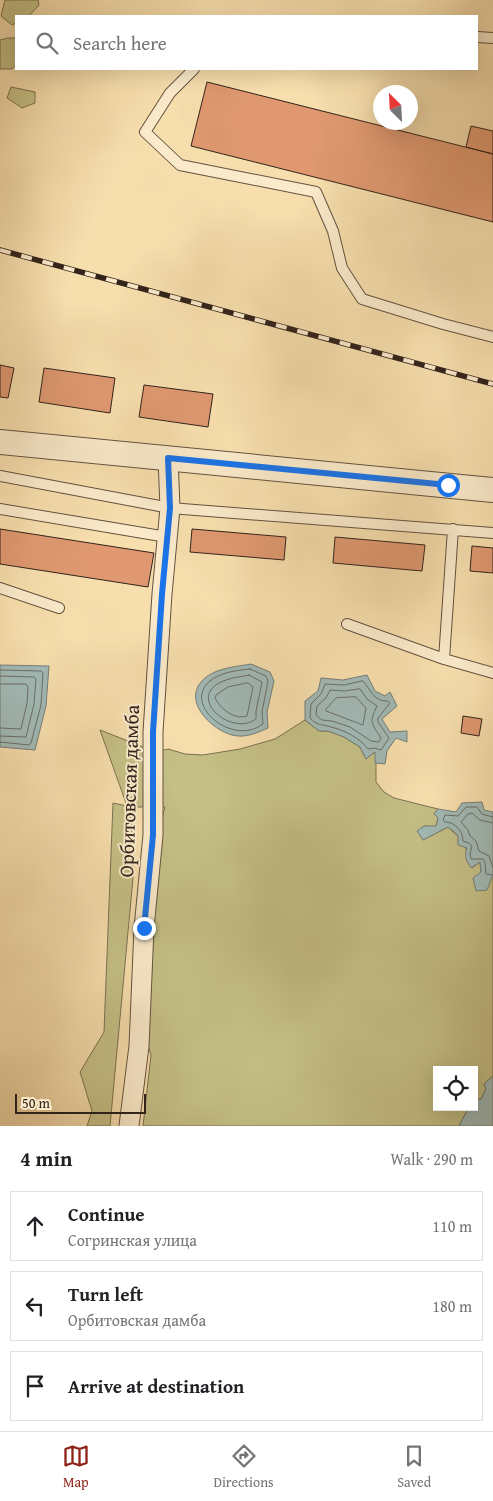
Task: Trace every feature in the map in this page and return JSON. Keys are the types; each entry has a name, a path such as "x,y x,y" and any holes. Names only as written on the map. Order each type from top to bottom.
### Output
{"street":[{"path":"0,442 493,490"},
{"name":"Орбитовская дамба","path":"129,1126 138,1046 144,928 153,835 153,732 170,508 168,458"}],"lane":[{"path":"478,37 493,38"},
{"path":"193,70 170,93 145,132 180,165 316,192 333,231 342,268 362,298 443,324 493,337"},
{"path":"0,476 170,508 493,533"},
{"path":"0,509 167,538"},
{"path":"444,659 453,529"},
{"path":"0,588 59,608"},
{"path":"346,624 444,659 493,673"}],"shaded area":[{"path":"5,0 38,0 39,5 30,15 15,15 15,24 12,25 1,16"},
{"path":"15,38 15,66 12,69 0,69 0,40"},
{"path":"11,87 35,92 35,103 22,108 7,98"},
{"path":"305,720 319,731 328,731 344,737 360,747 366,759 376,751 376,782 384,792 394,798 438,809 434,814 438,818 436,827 424,826 418,831 423,840 448,827 464,845 472,868 480,862 481,872 493,875 493,1076 484,1084 486,1089 481,1099 478,1099 478,1066 433,1066 433,1111 467,1111 459,1126 143,1126 151,1055 145,1037 156,840 165,807 128,807 132,823 133,878 110,1126 87,1126 92,1111 80,1072 104,1032 113,803 127,806 100,730 156,752 168,749 185,754 203,755 240,749 275,739"}],"water":[{"path":"251,664 270,672 274,681 267,712 268,728 246,736 238,736 221,730 204,717 196,700 196,691 201,682 211,674 224,669"},
{"path":"0,665 49,666 46,706 35,750 0,747"},
{"path":"367,675 375,691 385,696 390,692 397,706 382,719 390,732 407,731 407,742 396,738 387,751 385,764 375,763 375,752 366,759 360,747 344,737 328,731 319,731 305,720 305,701 318,691 321,678 343,680"},
{"path":"482,802 484,810 493,812 493,875 487,890 476,891 473,878 481,872 480,862 471,868 466,858 467,848 458,845 458,835 448,827 423,840 417,831 424,826 436,826 438,818 434,814 438,809 456,812 462,803"},
{"path":"493,1076 493,1126 459,1126 467,1111 478,1111 478,1099 481,1099 486,1089 484,1084"}],"building":[{"path":"207,82 373,124 373,130 398,130 493,154 493,222 191,146"},
{"path":"471,126 493,131 493,154 466,147"},
{"path":"0,365 14,368 8,398 0,397"},
{"path":"44,368 115,378 110,413 39,402"},
{"path":"144,385 213,394 208,427 139,417"},
{"path":"0,529 154,553 148,587 0,564"},
{"path":"192,529 286,537 284,560 190,552"},
{"path":"335,537 425,545 422,571 333,563"},
{"path":"472,546 493,548 493,573 470,571"},
{"path":"463,716 482,719 479,736 461,733"}],"railway":[{"path":"0,250 493,384"}],"route":[{"path":"144,928 153,835 153,732 170,508 168,458 448,485"}]}
